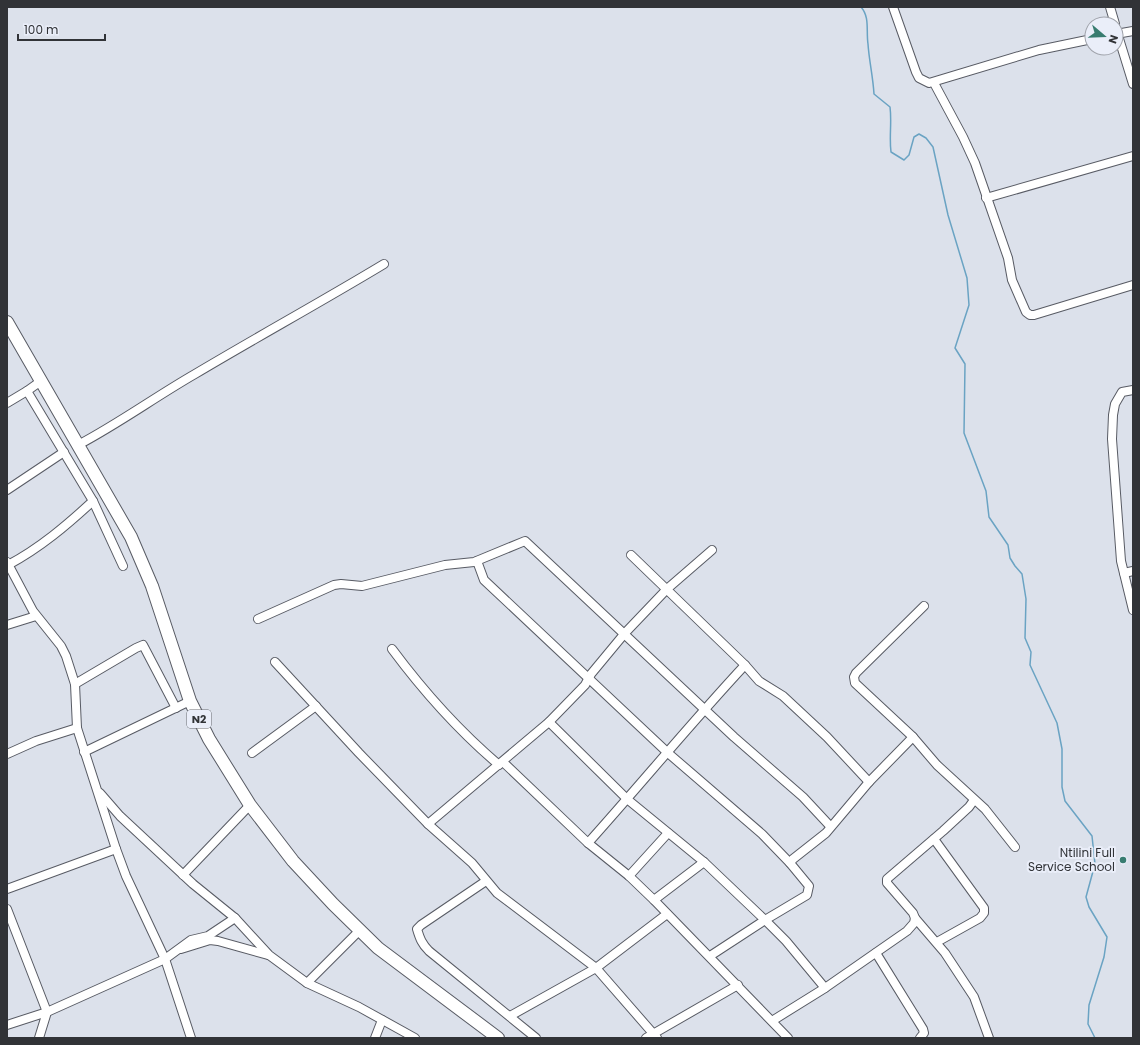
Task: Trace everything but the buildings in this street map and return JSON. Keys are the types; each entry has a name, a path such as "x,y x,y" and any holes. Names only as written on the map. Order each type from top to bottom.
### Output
{"highway":[{"name":"N2","path":"7,322 131,537 152,586 190,702 209,739 250,805 293,861 378,948 498,1038"}],"street":[{"path":"893,7 919,78 929,83 934,83 1039,50 1084,41"},
{"path":"1124,56 1133,84"},
{"path":"934,83 975,163 1008,258 1014,286 1026,312 1030,315 1133,285"},
{"path":"986,198 1133,156"},
{"path":"78,445 101,433 194,374 384,264"},
{"path":"7,403 41,381"},
{"path":"1133,390 1122,392 1118,396 1112,424 1119,537 1124,573 1133,610"},
{"path":"27,391 93,501 123,566"},
{"path":"7,490 64,452"},
{"path":"93,501 58,532 26,556 8,564 36,616 61,646 66,656 75,684 77,728 116,850 126,876 165,959 191,1038"},
{"path":"258,619 334,586 341,584 362,586 445,565 477,561 525,541 625,633 734,737 803,797 830,826"},
{"path":"428,824 549,722 585,685 625,633 666,589 712,550"},
{"path":"631,555 745,665 759,681 783,696 831,741 870,782"},
{"path":"477,561 484,580 668,753 762,834 790,863 809,886 808,895 765,920 710,956"},
{"path":"1124,573 1133,571"},
{"path":"924,606 854,677 855,683 913,737 936,764 984,809 1015,847"},
{"path":"7,625 36,616"},
{"path":"75,684 136,648 143,646 176,708"},
{"path":"392,650 417,683 457,726 588,843 629,876 710,956 788,1038"},
{"path":"275,662 428,824 472,862 496,893 596,968 652,1037 738,985"},
{"path":"588,843 668,753 704,708 745,665"},
{"path":"84,752 190,702"},
{"path":"252,753 316,706"},
{"path":"549,722 627,799 704,862 765,920 786,941 825,988"},
{"path":"7,754 36,741 77,728"},
{"path":"790,863 826,833 830,826 913,737"},
{"path":"98,791 120,816 183,875 234,918 269,956 307,984 358,1007 415,1038"},
{"path":"974,800 969,807 934,839 887,879 888,883 913,912 915,918 937,942 974,997 989,1038"},
{"path":"183,875 250,805"},
{"path":"629,876 668,832"},
{"path":"934,839 984,908 984,913 980,918 937,942"},
{"path":"7,889 116,850"},
{"path":"654,900 704,862"},
{"path":"486,881 417,929 422,943 429,951 536,1038"},
{"path":"7,909 47,1012 39,1038"},
{"path":"510,1016 596,968 667,914"},
{"path":"7,1025 47,1012 165,959 178,949 209,938 234,918"},
{"path":"772,1021 825,988 907,931 914,923 915,918"},
{"path":"307,984 360,930"},
{"path":"209,938 269,956"},
{"path":"876,952 924,1029 924,1033 920,1038"},
{"path":"375,1038 382,1020"}],"waterway":[{"path":"861,7 867,20 867,39 874,94 890,107 891,152 904,160 909,155 914,137 919,134 926,138 933,147 948,215 967,278 969,305 955,348 965,364 964,433 986,491 989,517 1008,545 1010,558 1022,574 1026,599 1025,638 1031,652 1030,665 1057,723 1062,749 1062,787 1065,801 1092,836 1095,864 1086,897 1089,907 1107,937 1104,957 1089,1005 1088,1024 1095,1038"}],"place":[{"name":"Ntilini Full Service School","path":"1123,860"}]}
